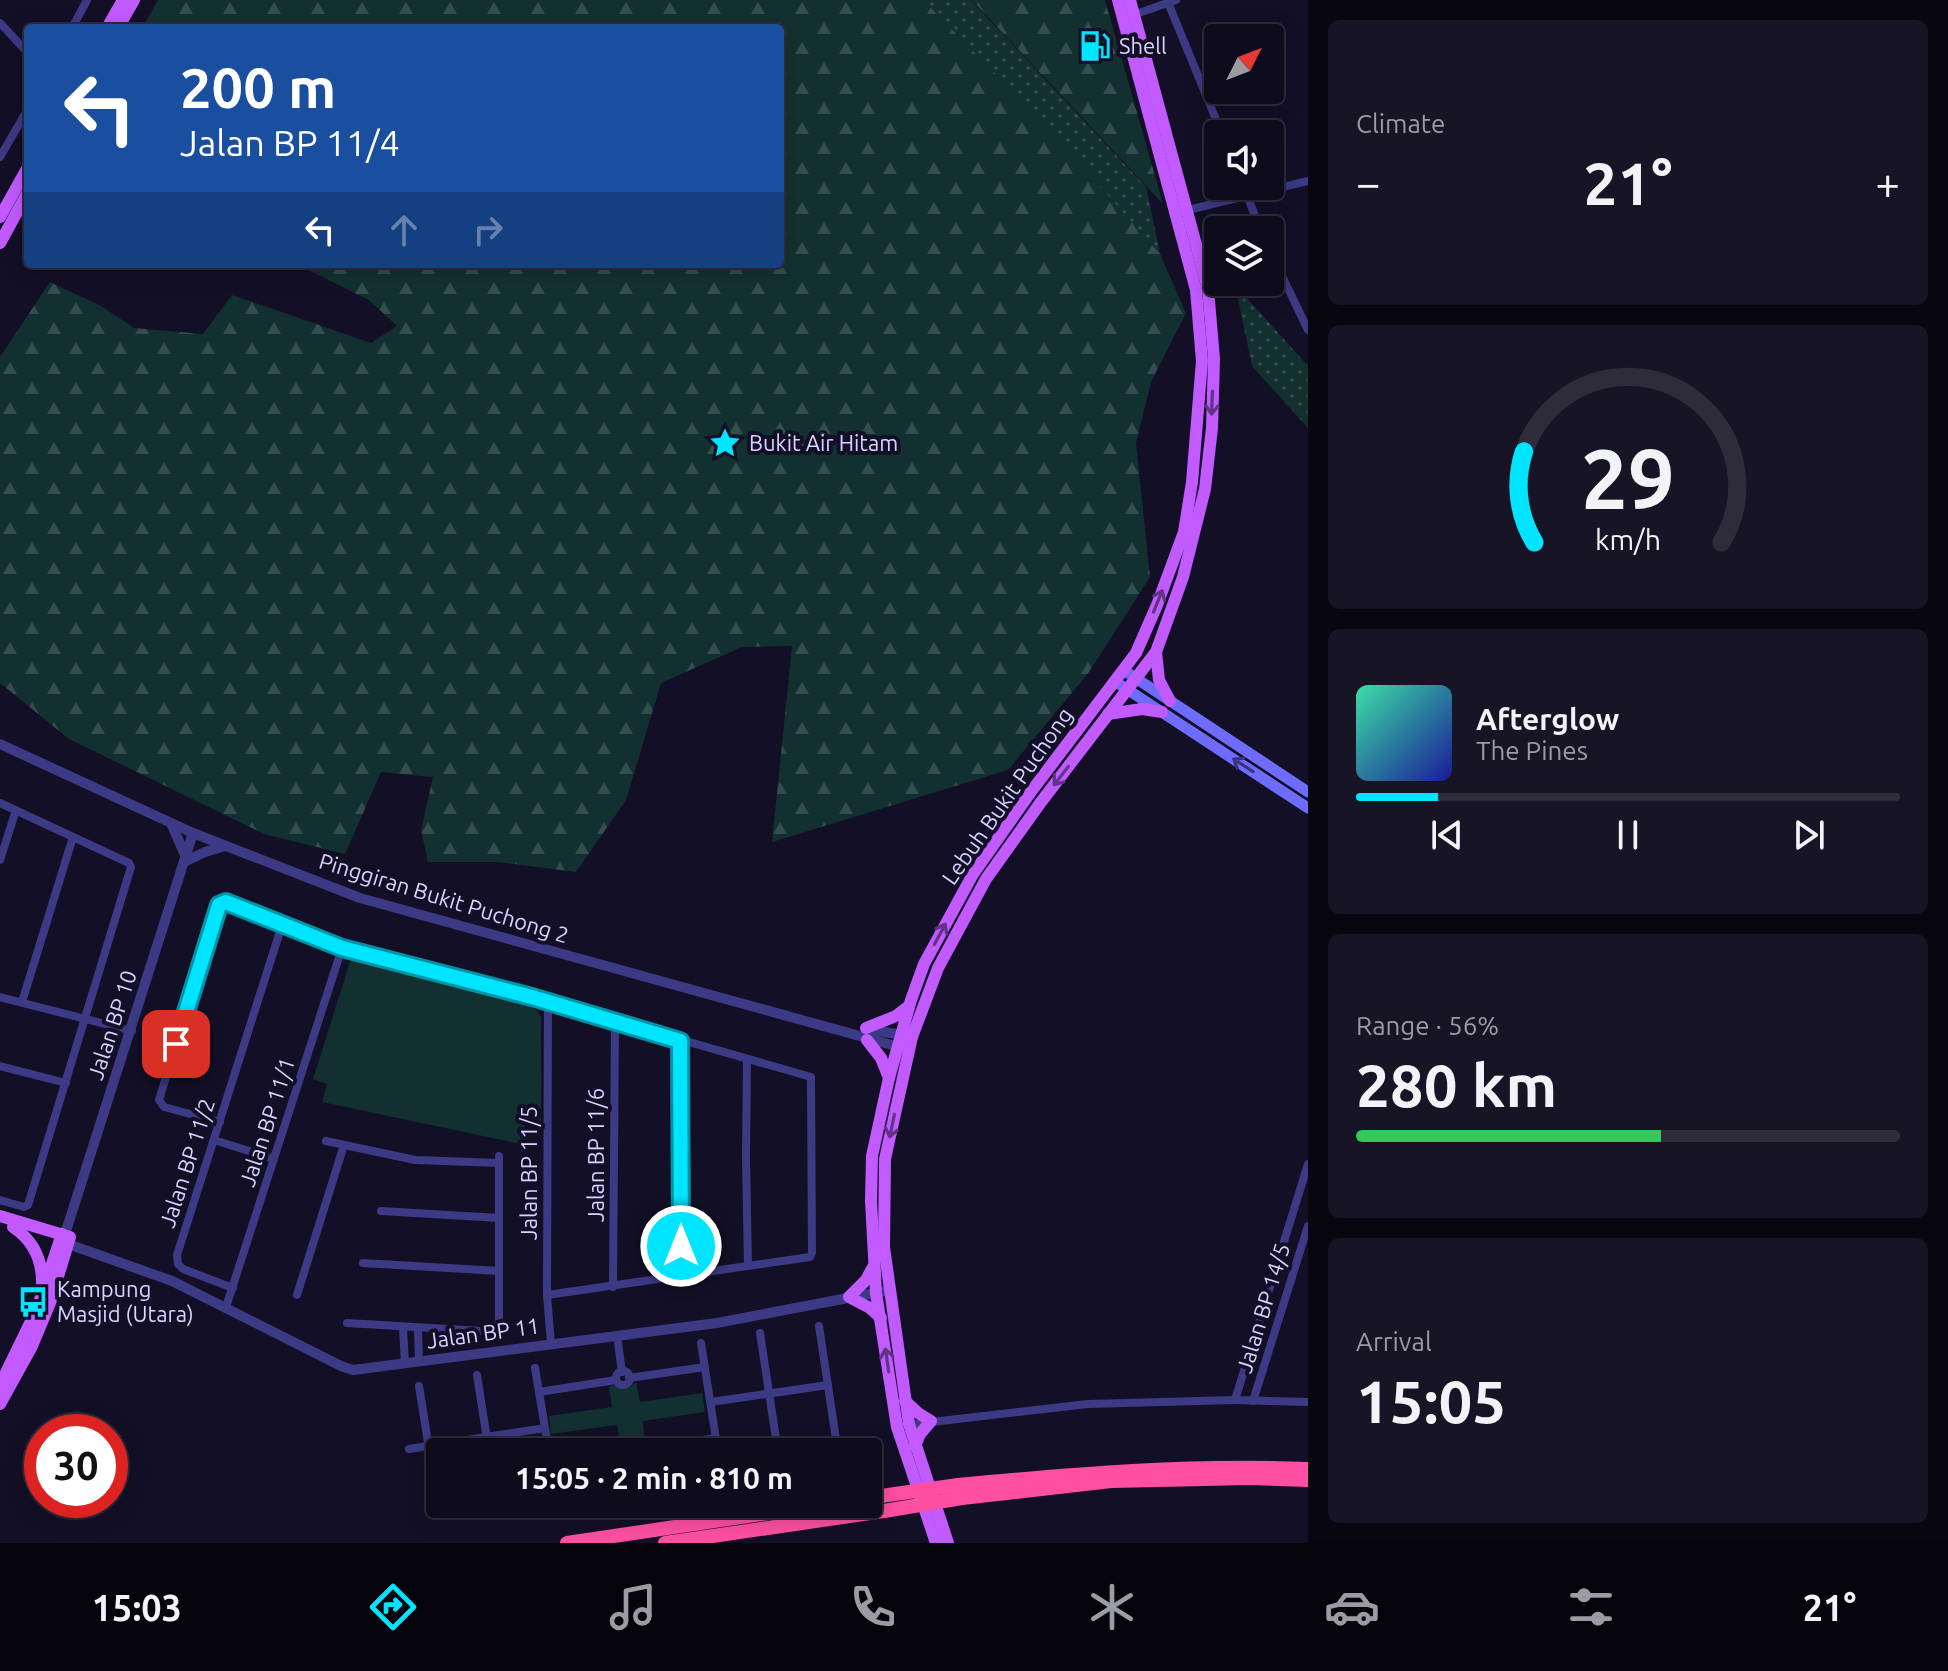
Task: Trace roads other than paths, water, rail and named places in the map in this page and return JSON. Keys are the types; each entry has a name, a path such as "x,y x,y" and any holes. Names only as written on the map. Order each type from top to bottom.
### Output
{"highway":[{"path":"882,1501 1108,1471 1249,1467 1308,1469"},
{"path":"960,1491 1111,1481 1308,1480"},
{"path":"567,1543 735,1518"},
{"path":"665,1543 795,1518"}],"main road":[{"path":"109,24 123,0"},
{"path":"120,24 134,0"},
{"path":"1118,0 1133,15 1131,50"},
{"name":"Lebuh Bukit Puchong","path":"948,1543 915,1446 903,1426 905,1401 884,1247 885,1159 909,1006 924,964 973,874 1059,754 1120,676 1141,642 1189,534 1205,489 1214,359 1208,289 1181,212 1118,0"},
{"name":"Lebuh Bukit Puchong","path":"1130,0 1181,212"},
{"path":"0,217 24,174"},
{"path":"0,243 24,199"},
{"name":"Lebuh Bukit Puchong","path":"936,1543 903,1426 876,1293 872,1156 889,1078 938,968 986,879 1156,652 1183,577 1189,534"},
{"path":"1156,652 1166,707"},
{"path":"1120,676 1308,808"},
{"path":"1108,714 1166,707 1308,792"},
{"path":"1283,792 1290,780"},
{"path":"889,1078 866,1034 909,1006"},
{"path":"0,1216 65,1237"},
{"path":"0,1223 65,1237"},
{"path":"13,1227 29,1240 39,1261 42,1280 40,1301"},
{"path":"0,1385 23,1341 65,1237"},
{"path":"0,1404 32,1346 50,1303 65,1237"},
{"path":"874,1263 866,1280 849,1297 881,1318"},
{"path":"905,1401 931,1421 915,1446"}],"street":[{"path":"74,24 87,0"},
{"path":"1133,15 1170,1 1217,120"},
{"path":"0,23 24,49"},
{"path":"1,151 24,115"},
{"path":"1284,184 1308,181"},
{"path":"1181,212 1216,200"},
{"path":"1284,280 1308,330"},
{"name":"Pinggiran Bukit Puchong 2","path":"0,744 193,833 360,898 846,1031 905,1042"},
{"path":"0,803 131,865 28,1205 24,1207 0,1200"},
{"path":"0,860 16,810"},
{"path":"171,823 185,859 225,846"},
{"name":"Jalan BP 10","path":"65,1237 193,833"},
{"path":"22,1002 73,837"},
{"path":"220,1122 164,1107 159,1100 219,905 226,902 342,948 548,1002 811,1077 810,1257 547,1295"},
{"name":"Jalan BP 11/2","path":"233,1288 183,1269 178,1264 177,1255 282,925"},
{"name":"Jalan BP 11/1","path":"226,1307 342,948"},
{"path":"0,997 132,1031"},
{"name":"Jalan BP 11/5","path":"548,1002 547,1295 551,1344"},
{"name":"Jalan BP 11/6","path":"613,1287 615,1023"},
{"path":"680,1041 681,1277"},
{"path":"747,1059 748,1266"},
{"path":"0,1079 2,1066 66,1083"},
{"path":"214,1140 274,1159"},
{"path":"326,1141 415,1160 499,1160 499,1322 492,1329 482,1331 347,1323"},
{"path":"297,1295 344,1145"},
{"path":"1235,1400 1308,1164"},
{"path":"381,1211 499,1218"},
{"name":"Jalan BP 14/5","path":"1253,1401 1308,1226"},
{"name":"Jalan BP 11","path":"65,1237 172,1281 341,1366 367,1370 717,1323 890,1290"},
{"path":"363,1263 499,1271"},
{"path":"819,1326 836,1438"},
{"path":"403,1328 405,1364"},
{"path":"418,1329 419,1362"},
{"path":"760,1333 776,1438"},
{"path":"617,1335 623,1377"},
{"path":"701,1343 716,1438"},
{"path":"539,1392 705,1367"},
{"path":"535,1368 547,1438"},
{"path":"477,1375 487,1437"},
{"path":"711,1402 828,1385"},
{"path":"419,1386 427,1438"},
{"path":"903,1426 1088,1404 1235,1400 1308,1402"},
{"path":"480,1438 545,1428"},
{"path":"409,1449 426,1446"}],"place":[{"name":"Shell","path":"1095,46"},
{"name":"Bukit Air Hitam","path":"725,443"},
{"name":"Kampung Masjid (Utara)","path":"33,1302"}]}
